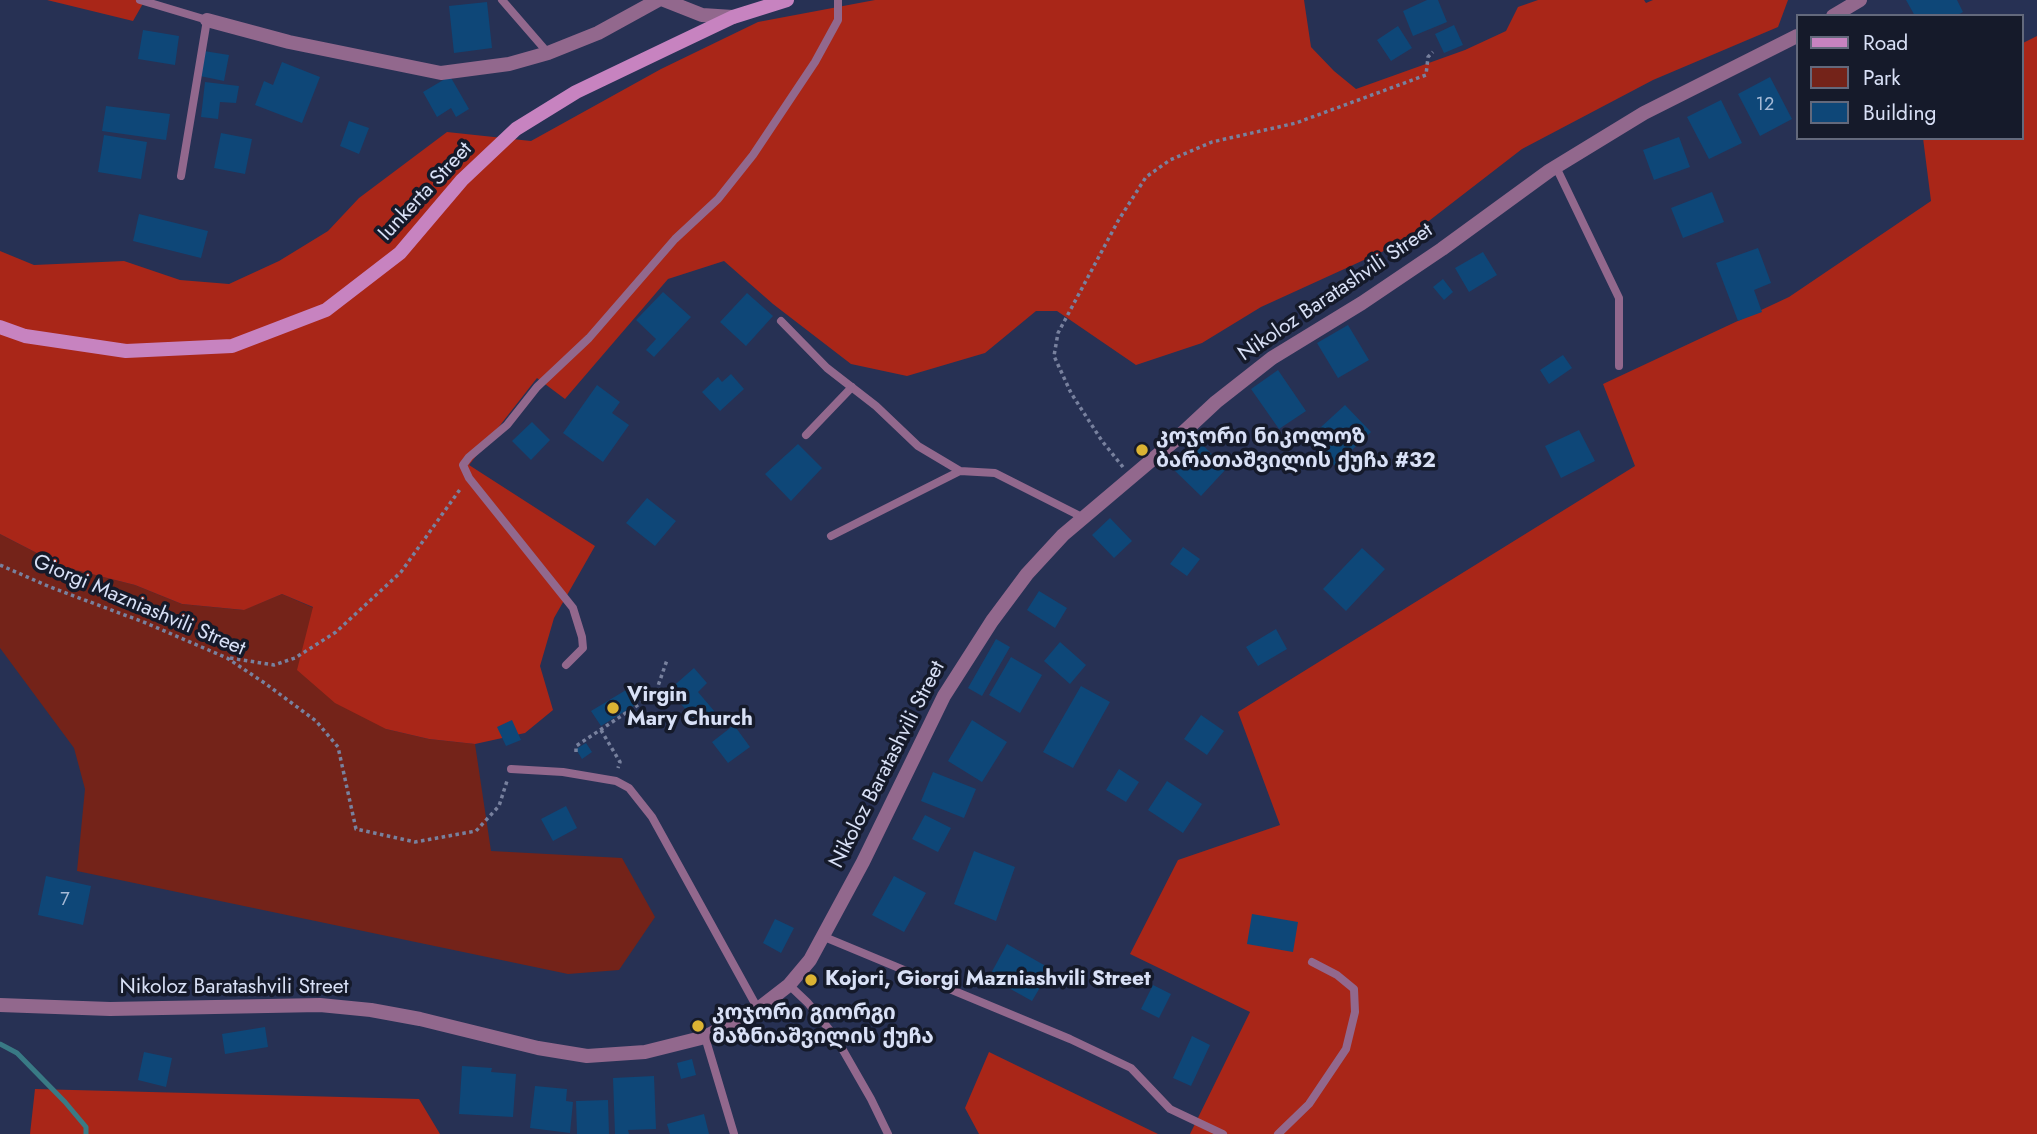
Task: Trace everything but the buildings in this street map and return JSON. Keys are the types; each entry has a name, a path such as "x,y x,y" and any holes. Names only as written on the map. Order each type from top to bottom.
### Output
{"main road":[{"name":"Iunkerta Street","path":"0,327 25,336 126,351 232,346 326,310 400,253 462,180 516,129 576,92 733,18 786,0"}],"street":[{"path":"207,20 289,42 441,73 509,64 548,53 598,33 659,0"},
{"path":"664,0 702,15 733,18"},
{"path":"1836,14 1860,0"},
{"name":"Nikoloz Baratashvili Street","path":"0,1005 110,1009 320,1005 371,1010 420,1019 538,1048 587,1056 645,1052 705,1037 758,1009 789,985 810,960 863,862 944,696 992,621 1027,574 1082,517 1216,402 1272,358 1362,303 1556,167 1644,113 1796,37"}],"lane":[{"path":"140,0 207,20 181,176"},
{"path":"502,0 548,53"},
{"path":"566,665 583,648 573,608 469,478 463,465 506,425 537,387 589,338 675,239 718,199 753,155 815,62 838,20 838,0"},
{"path":"1556,167 1619,298 1619,366"},
{"path":"781,321 827,368 876,406 918,446 960,471 995,473 1082,517"},
{"path":"806,435 852,387"},
{"path":"831,536 960,471"},
{"path":"511,769 563,772 616,781 629,788 652,817 758,1009"},
{"path":"822,936 1070,1039 1131,1068 1170,1108 1223,1134"},
{"path":"1278,1134 1309,1104 1346,1049 1355,1012 1353,989 1337,975 1312,962"},
{"path":"789,985 808,1003 836,1038 888,1134"},
{"path":"705,1037 734,1134"}],"path":[{"path":"1131,477 1071,393 1054,356 1058,333 1118,221 1146,177 1170,160 1212,142 1296,123 1426,75 1428,57 1433,52"},
{"path":"227,658 274,665 295,658 335,632 401,572 469,478"},
{"name":"Giorgi Mazniashvili Street","path":"0,565 227,658 266,684 316,721 338,747 356,828 415,842 475,831 499,806 511,769"},
{"path":"659,691 658,686 667,660"},
{"path":"659,691 676,700"},
{"path":"576,752 576,746 659,691"},
{"path":"601,730 620,762 616,781"}],"green space":[{"path":"0,534 64,567 135,585 182,604 243,610 282,594 314,608 386,729 429,739 475,744 491,851 622,858 655,917 619,970 568,974 77,871 85,789 74,748 0,648"}],"shaded area":[{"path":"47,0 145,0 133,21"},
{"path":"875,0 1304,0 1311,47 1356,89 1465,50 1506,31 1518,7 1538,0 1644,0 1646,3 1653,0 1788,0 1778,27 1653,80 1522,149 1399,244 1261,307 1202,343 1136,365 1057,311 1036,311 985,353 907,376 851,364 773,304 724,261 668,279 565,399 537,378 469,465 595,546 554,618 540,666 553,710 525,733 475,744 429,739 386,729 335,703 297,670 313,607 282,594 244,610 182,604 135,585 64,567 0,534 0,251 34,265 124,261 180,280 229,284 279,261 328,231 359,198 447,132 531,141 661,69 758,22"},
{"path":"2037,36 2037,1134 1190,1134 1250,1012 1130,954 1178,860 1280,825 1238,712 1635,466 1603,384 1789,297 1931,201 1923,140 2023,140 2023,43"},
{"path":"989,1052 1158,1134 979,1134 965,1108"},
{"path":"35,1089 419,1099 440,1134 30,1134"}],"waterway":[{"path":"0,1044 17,1053 65,1102 86,1127 86,1134"}],"place":[{"name":"კოჯორი ნიკოლოზ ბარათაშვილის ქუჩა #32","path":"1142,450"},
{"name":"Virgin Mary Church","path":"613,708"},
{"name":"Kojori, Giorgi Mazniashvili Street","path":"811,980"},
{"name":"კოჯორი გიორგი მაზნიაშვილის ქუჩა","path":"698,1026"}]}
